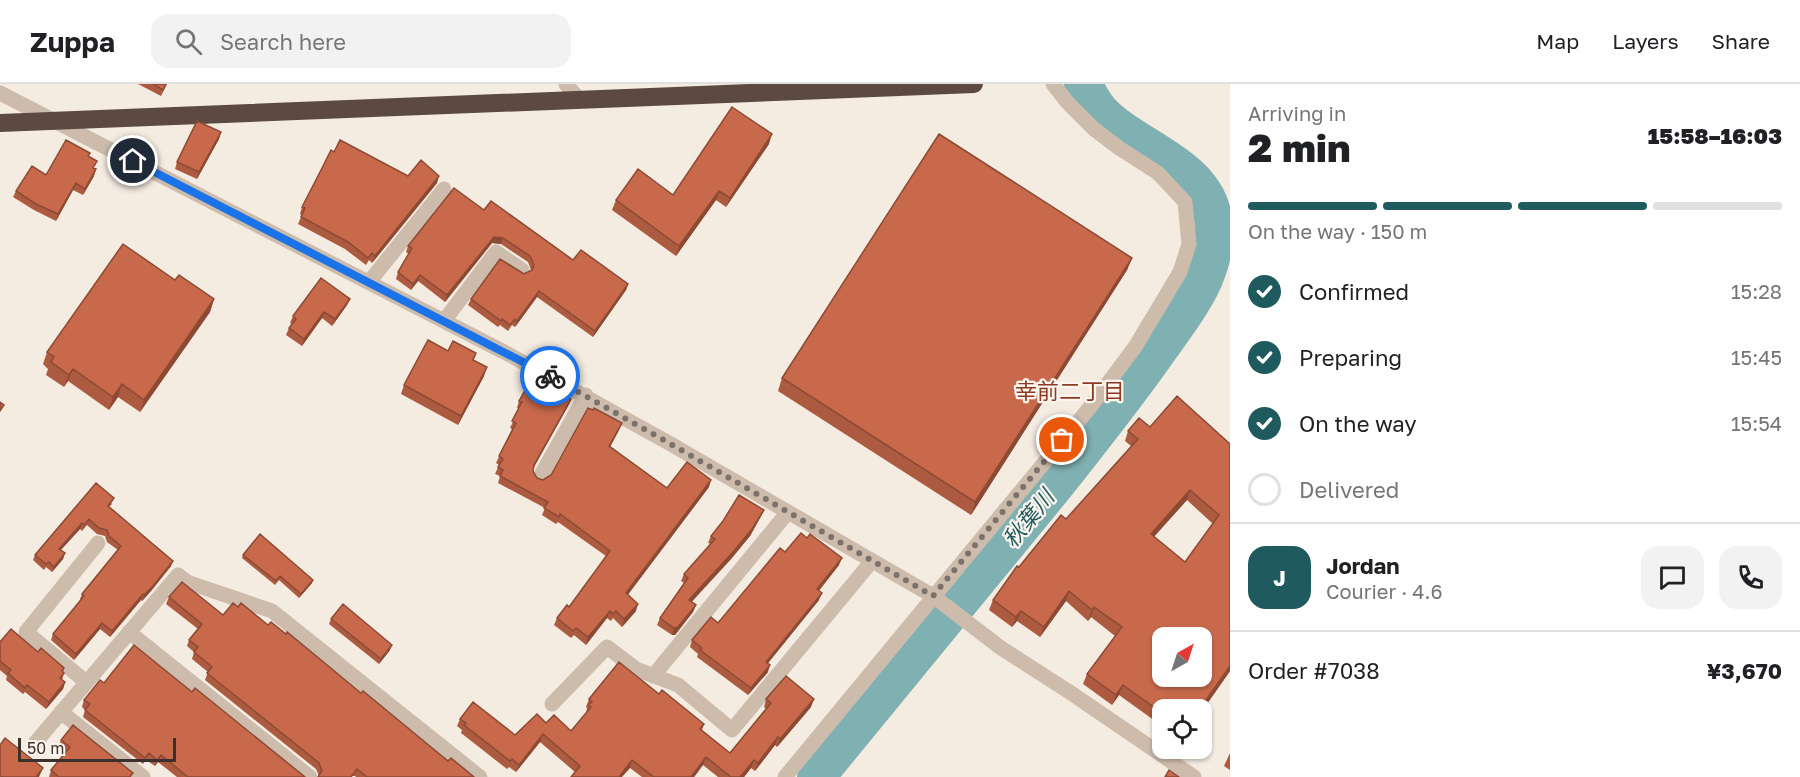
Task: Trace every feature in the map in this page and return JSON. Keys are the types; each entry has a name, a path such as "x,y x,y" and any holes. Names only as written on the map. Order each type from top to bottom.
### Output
{"highway":[{"path":"0,123 974,84"}],"street":[{"path":"566,84 580,100"},
{"path":"785,777 1091,406 1136,347 1180,272 1189,244 1185,202 1158,173 1094,129 1053,84"},
{"path":"0,93 585,395 933,596 969,624 1194,777"},
{"path":"369,282 444,189"},
{"path":"444,321 496,252 522,270"},
{"path":"540,477 585,395"},
{"path":"653,676 789,512"},
{"path":"86,682 26,632 98,543"},
{"path":"552,704 607,647 636,669 678,685 732,730 872,561"},
{"path":"35,743 178,575 187,582 272,611 480,777"},
{"path":"129,632 310,777"},
{"path":"61,712 143,777"}],"building":[{"path":"153,84 166,84 163,90"},
{"path":"732,107 772,134 730,198 719,191 679,246 616,200 638,169 673,195"},
{"path":"197,121 221,132 199,172 177,162"},
{"path":"939,134 1132,258 975,502 782,378"},
{"path":"66,140 90,153 88,156 97,161 93,168 96,169 85,189 76,183 58,214 16,191 32,166 46,175"},
{"path":"340,140 408,176 421,160 439,176 375,256 372,253 368,258 348,242 301,217 305,208 302,207 331,150 334,152"},
{"path":"454,188 484,210 491,201 573,260 581,250 628,284 595,331 539,291 517,321 515,319 510,325 471,299 500,259 524,274 532,270 534,265 530,256 503,238 494,237 447,295 420,275 413,284 398,272 412,248 408,246"},
{"path":"123,244 175,280 179,275 214,299 144,400 122,384 113,397 73,369 69,375 51,362 54,357 47,352"},
{"path":"321,278 350,299 335,319 324,312 304,339 289,328 296,319 293,316"},
{"path":"428,340 448,351 453,341 476,353 473,360 487,367 461,416 404,385"},
{"path":"533,376 571,399 534,465 533,471 537,478 543,480 551,475 588,408 593,410 594,408 622,423 609,446 667,488 687,462 711,480 626,593 638,604 624,619 616,611 613,614 610,611 588,637 576,628 573,631 557,618 567,605 569,607 610,551 560,514 559,517 544,508 548,502 500,476 503,470 498,467 503,459 499,456 516,423 512,421 522,402 519,401"},
{"path":"1177,396 1230,444 1230,666 1207,699 1152,699 1152,706 1123,685 1116,695 1087,674 1122,627 1094,607 1092,610 1069,591 1044,627 1021,611 1016,617 993,600 1017,566 1019,567 1061,515 1066,519 1138,439 1128,431 1139,418 1150,427","holes":["1190,490 1219,515 1185,562 1151,534"]},
{"path":"96,483 114,498 108,506 173,561 112,631 102,623 76,654 53,634 121,546 109,536 107,530 99,528 89,519 84,525 82,523 59,549 65,553 54,567 35,555"},
{"path":"739,495 764,510 733,552 689,600 696,605 677,628 674,628 660,618 688,578 684,574 715,539 711,536"},
{"path":"801,533 807,538 810,534 842,558 817,589 822,593 766,662 770,665 751,688 700,650 702,648 692,640 711,617 718,623 780,548 785,552"},
{"path":"260,534 313,580 301,594 280,576 276,581 243,555"},
{"path":"182,582 223,615 233,603 238,607 241,603 268,625 271,622 286,634 287,632 448,761 451,758 474,777 367,777 357,769 351,777 318,777 322,771 319,763 207,673 212,667 194,652 198,647 189,640 202,624 169,597"},
{"path":"343,604 392,645 381,659 331,619"},
{"path":"11,629 38,652 41,648 64,668 62,671 64,673 60,678 65,682 49,702 27,685 25,688 8,673 11,670 0,661 0,642"},
{"path":"134,645 192,692 195,688 305,777 188,777 161,755 157,760 149,753 145,758 85,710 90,704 84,700 100,680 104,683"},
{"path":"619,662 659,694 662,690 704,724 700,729 730,753 771,703 766,699 786,676 814,699 780,739 778,737 758,763 754,760 740,777 731,777 706,757 691,777 654,777 632,760 619,777 571,777 580,766 543,734 519,765 512,759 510,761 464,725 466,723 460,719 473,702 515,735 537,714 546,723 554,715 571,731 591,707 588,705 592,702 589,699"},
{"path":"73,725 133,773 129,777 59,777 51,770 70,747 61,740"},
{"path":"5,738 43,768 36,777 0,776 0,745"},
{"path":"1169,770 1179,777 1165,777"}],"waterway":[{"name":"秋葉川","path":"816,777 1110,416 1184,315 1207,271 1212,255 1214,230 1212,213 1205,196 1180,168 1113,123 1097,108 1083,84"}],"way so far":[{"path":"550,376 933,596 1062,440"}],"district":[{"name":"幸前二丁目","path":"1070,390"}],"route":[{"path":"133,161 550,376"}]}
